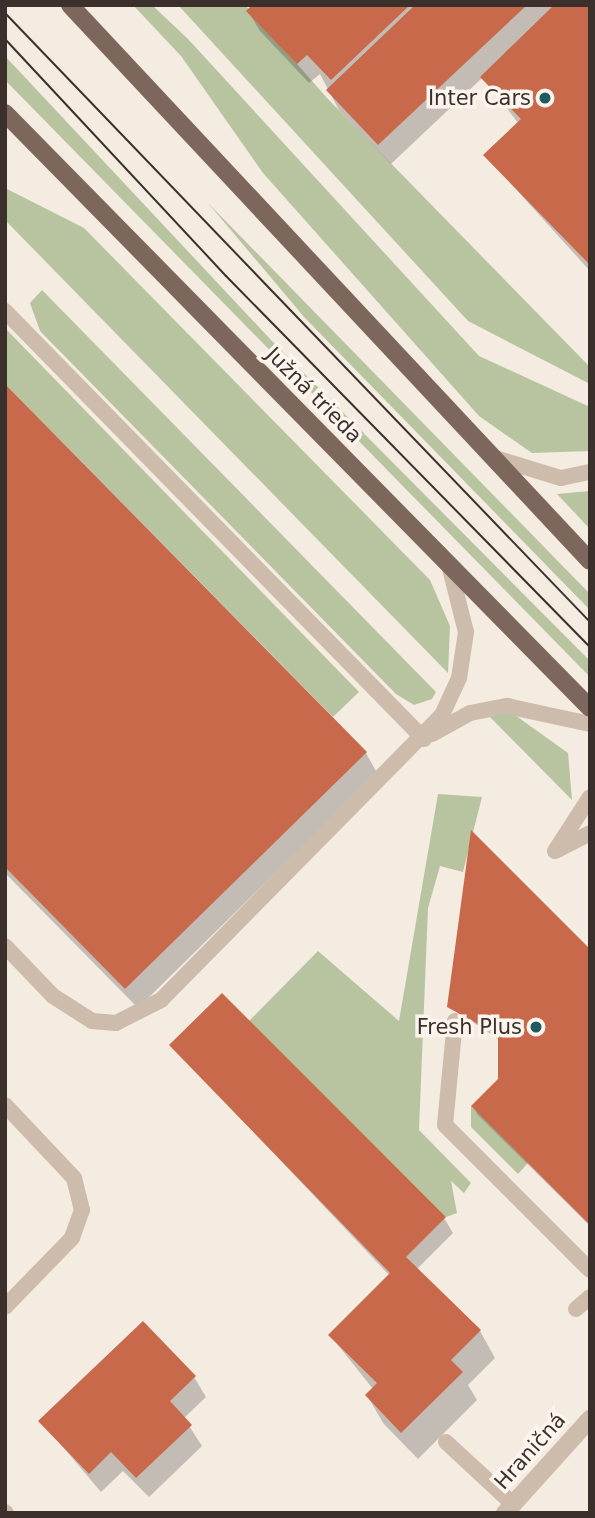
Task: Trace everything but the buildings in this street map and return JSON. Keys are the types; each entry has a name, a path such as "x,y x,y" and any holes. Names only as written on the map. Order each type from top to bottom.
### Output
{"main road":[{"path":"70,5 483,453 590,561"},
{"name":"Južná trieda","path":"5,113 590,708"}],"street":[{"name":"Hraničná","path":"509,1508 590,1419"}],"lane":[{"path":"5,311 424,739"},
{"path":"483,453 541,475 590,472"},
{"path":"5,946 53,996 92,1021 117,1023 142,1013 424,739 453,695 464,656 463,607 449,565"},
{"path":"424,739 470,713 507,706 590,724"},
{"path":"590,797 555,851 590,833"},
{"path":"455,1021 445,1125 590,1270"},
{"path":"5,1105 74,1178 82,1210 72,1238 5,1307"},
{"path":"576,1309 590,1297"},
{"path":"446,1442 509,1508"}],"green space":[{"path":"133,5 152,5 188,39 479,356 590,407 590,451 532,453 479,416 263,173 181,56"},
{"path":"178,5 245,5 327,98 590,367 590,384 468,321"},
{"path":"5,56 271,340 590,661 590,677 5,80"},
{"path":"5,188 84,228 430,580 450,626 448,673 5,220"},
{"path":"208,203 590,594 590,610 305,318"},
{"path":"42,290 436,692 432,699 414,705 396,694 40,331 30,303"},
{"path":"5,328 359,692 333,717 5,384"},
{"path":"590,491 590,529 557,494"},
{"path":"512,713 568,753 572,800 488,715"},
{"path":"438,794 482,797 463,872 440,866 428,908 419,1130 471,1183 464,1193 451,1181 457,1213 446,1217 249,1021 318,951 399,1021"},
{"path":"471,1106 528,1163 518,1174 471,1127"}],"tram line":[{"path":"5,13 590,622"},
{"path":"5,39 226,276 590,647"}],"place":[{"name":"Inter Cars","path":"545,98"},
{"name":"Fresh Plus","path":"536,1027"}]}
